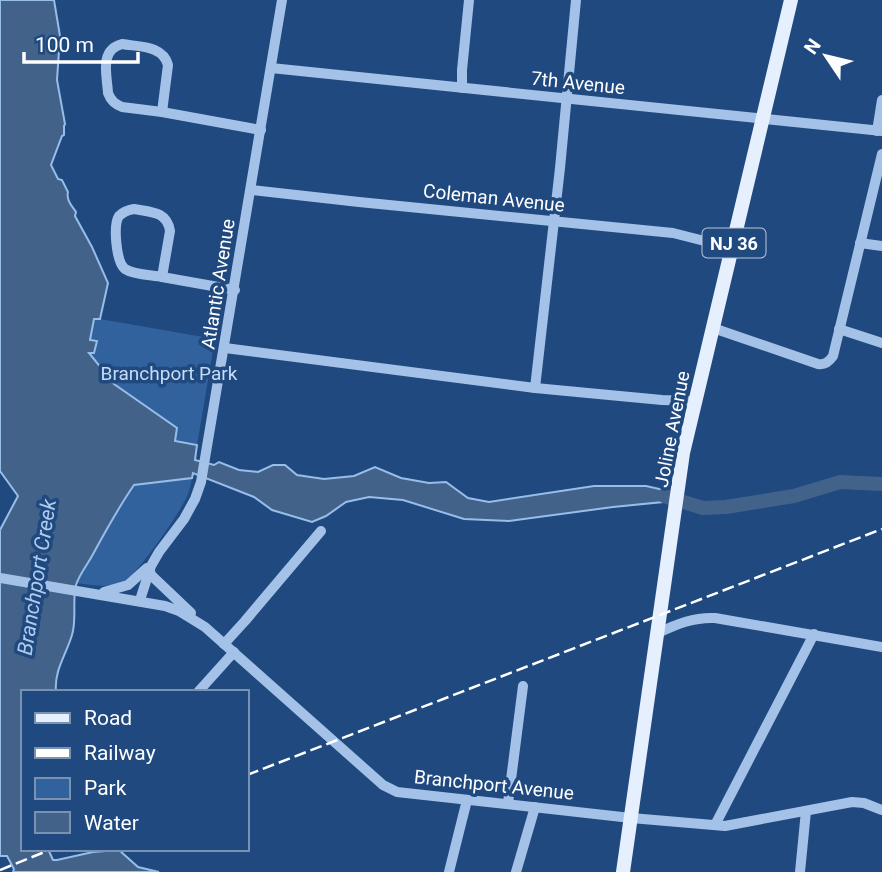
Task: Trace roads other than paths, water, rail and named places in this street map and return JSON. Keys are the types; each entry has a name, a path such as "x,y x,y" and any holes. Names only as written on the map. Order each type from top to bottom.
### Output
{"main road":[{"name":"Joline Avenue","path":"623,872 683,453 791,0"}],"street":[{"name":"Atlantic Avenue","path":"140,600 149,570 189,511 202,480 282,0"},
{"path":"462,88 469,0"},
{"path":"535,388 576,0"},
{"path":"783,0 791,0"},
{"path":"162,112 168,65 164,55 156,50 122,44 109,51 106,60 108,93 117,105 261,130"},
{"name":"7th Avenue","path":"271,68 879,131"},
{"path":"879,131 882,100"},
{"path":"713,328 820,364 833,356 882,154"},
{"name":"Coleman Avenue","path":"251,190 673,233 732,248"},
{"path":"162,277 170,231 167,220 159,213 134,209 126,211 116,225 119,262 123,267 131,271 162,277 234,290"},
{"path":"860,243 882,246"},
{"path":"839,329 882,343"},
{"path":"225,348 535,388 696,401"},
{"path":"224,644 321,531"},
{"path":"93,593 111,592 129,584 159,552"},
{"path":"149,570 205,628"},
{"name":"Branchport Avenue","path":"0,578 140,600 173,608 205,628 350,757 390,790 397,792 725,826 857,802 882,810"},
{"path":"658,633 702,617 882,647"},
{"path":"715,825 814,634"},
{"path":"200,690 234,652"},
{"path":"508,803 523,686"},
{"path":"449,872 467,800"},
{"path":"516,872 535,807"},
{"path":"800,872 806,811"}],"water":[{"name":"Branchport Creek","path":"0,0 54,0 60,36 57,80 65,124 64,135 51,165 68,192 75,216 108,283 100,319 94,319 90,340 97,341 94,353 89,353 114,384 177,428 175,441 197,445 195,460 214,465 219,462 239,470 258,472 273,465 285,465 297,475 324,479 354,476 375,467 401,478 429,483 446,482 468,498 489,502 594,486 646,486 664,490 663,502 509,521 464,519 403,500 369,497 346,502 312,522 272,510 254,497 193,473 192,478 134,485 77,581 73,629 59,670 56,690 21,690 21,851 49,851 53,860 57,860 93,852 120,851 138,867 159,872 13,872 7,856 0,856 0,530 18,496 0,471"}],"waterway":[{"path":"664,496 703,508 726,507 794,496 840,482 882,484"}],"railway":[{"path":"248,775 882,529"},
{"path":"0,870 47,851"}],"park label":[{"name":"Branchport Park","path":"169,373"}]}
